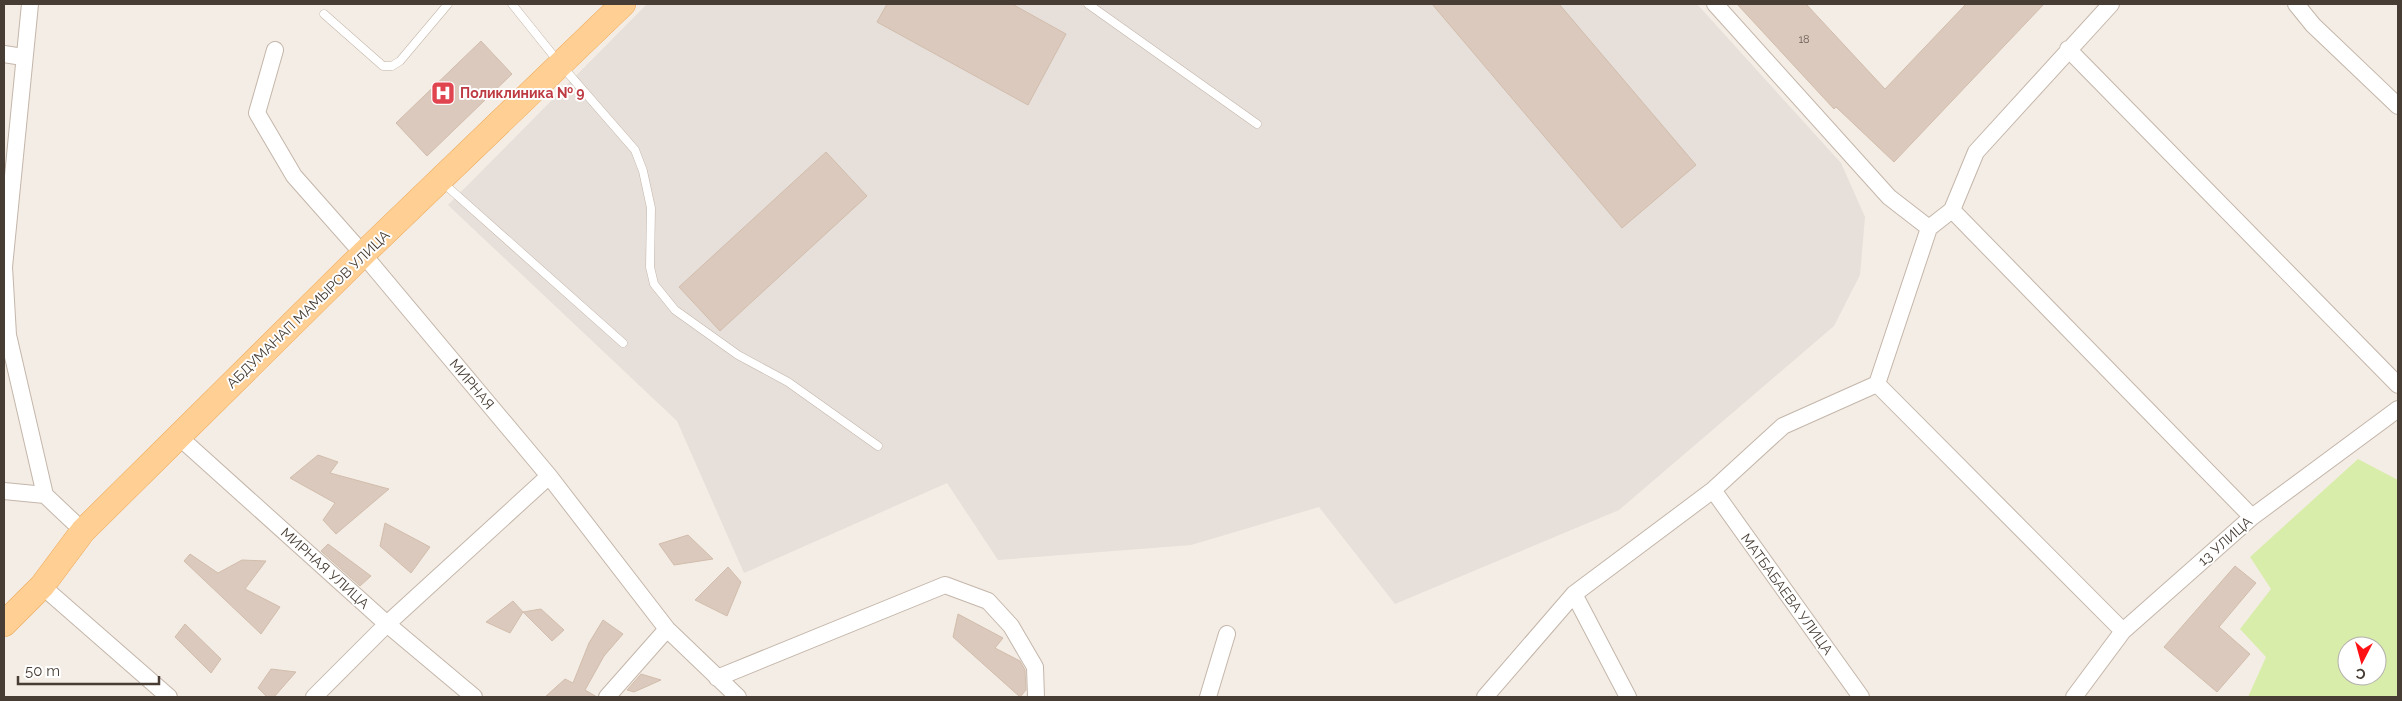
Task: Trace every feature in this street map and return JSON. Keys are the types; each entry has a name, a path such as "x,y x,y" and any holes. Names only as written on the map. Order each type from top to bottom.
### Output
{"main road":[{"name":"АБДУМАНАП МАМЫРОВ УЛИЦА","path":"4,624 42,586 83,530 363,254 624,4"}],"street":[{"path":"30,4 23,57 4,267 8,335 45,495 83,530"},
{"path":"1715,4 1889,197 1929,228"},
{"path":"1486,697 1574,594 1713,490 1783,426 1877,384 1929,228 1952,210 1976,152 2111,4"},
{"path":"2296,4 2313,25 2398,106"},
{"path":"2068,49 2398,385"},
{"name":"МИРНАЯ","path":"276,50 257,113 294,176 363,254 549,476 667,629 738,697"},
{"path":"4,54 23,57"},
{"path":"1952,210 2252,517"},
{"path":"1877,384 2123,631"},
{"name":"13 УЛИЦА","path":"2074,697 2123,631 2252,517 2398,409"},
{"name":"МИРНАЯ УЛИЦА","path":"178,436 387,624 474,697"},
{"path":"314,697 387,624 549,476"},
{"name":"МАТБАБАЕВА УЛИЦА","path":"1713,490 1861,697"},
{"path":"4,491 45,495"},
{"path":"718,678 945,585 988,601 1011,626 1035,667 1036,697"},
{"path":"42,586 169,697"},
{"path":"1574,594 1628,697"},
{"path":"607,697 667,629"},
{"path":"1208,697 1227,634"}],"lane":[{"path":"324,14 383,66 392,66 400,61 448,4"},
{"path":"512,4 561,65 635,150 643,171 651,208 650,267 654,284 675,310 738,355 788,382 878,446"},
{"path":"1088,4 1257,124"},
{"path":"440,180 623,343"}],"shaded area":[{"path":"647,4 1697,4 1841,163 1865,217 1860,275 1834,326 1619,510 1395,604 1319,507 1191,545 998,560 947,483 744,573 677,421 448,205"}],"green space":[{"path":"2358,459 2398,480 2398,697 2248,697 2266,657 2240,629 2271,589 2250,557"}],"building":[{"path":"887,4 1012,4 1066,34 1028,105 877,22"},
{"path":"1432,4 1559,4 1696,165 1622,228"},
{"path":"1737,4 1806,4 1885,89 1966,4 2044,4 1894,162 1836,107 1834,109"},
{"path":"481,41 512,74 427,156 396,123"},
{"path":"826,152 867,196 720,331 679,287"},
{"path":"318,455 338,462 330,473 389,489 336,534 323,520 335,503 290,478"},
{"path":"385,523 430,547 411,573 380,546"},
{"path":"688,535 713,559 674,565 659,544"},
{"path":"328,544 371,576 360,586 321,551"},
{"path":"190,554 218,573 242,560 266,561 245,589 280,607 261,634 184,561"},
{"path":"2235,566 2256,583 2219,627 2250,654 2217,692 2164,647"},
{"path":"728,567 741,582 727,616 695,600"},
{"path":"513,601 523,612 510,633 486,622"},
{"path":"541,609 564,630 552,641 523,612"},
{"path":"958,614 1003,638 995,648 1020,661 1025,670 1026,690 1020,697 953,637"},
{"path":"603,620 623,634 604,656 585,690 597,697 545,697 565,679 573,683 589,643"},
{"path":"185,624 221,659 211,673 175,637"},
{"path":"271,669 296,672 274,697 267,697 258,688"},
{"path":"641,674 661,680 634,692 627,690"}],"place":[{"name":"Поликлиника № 9","path":"443,93"}]}
